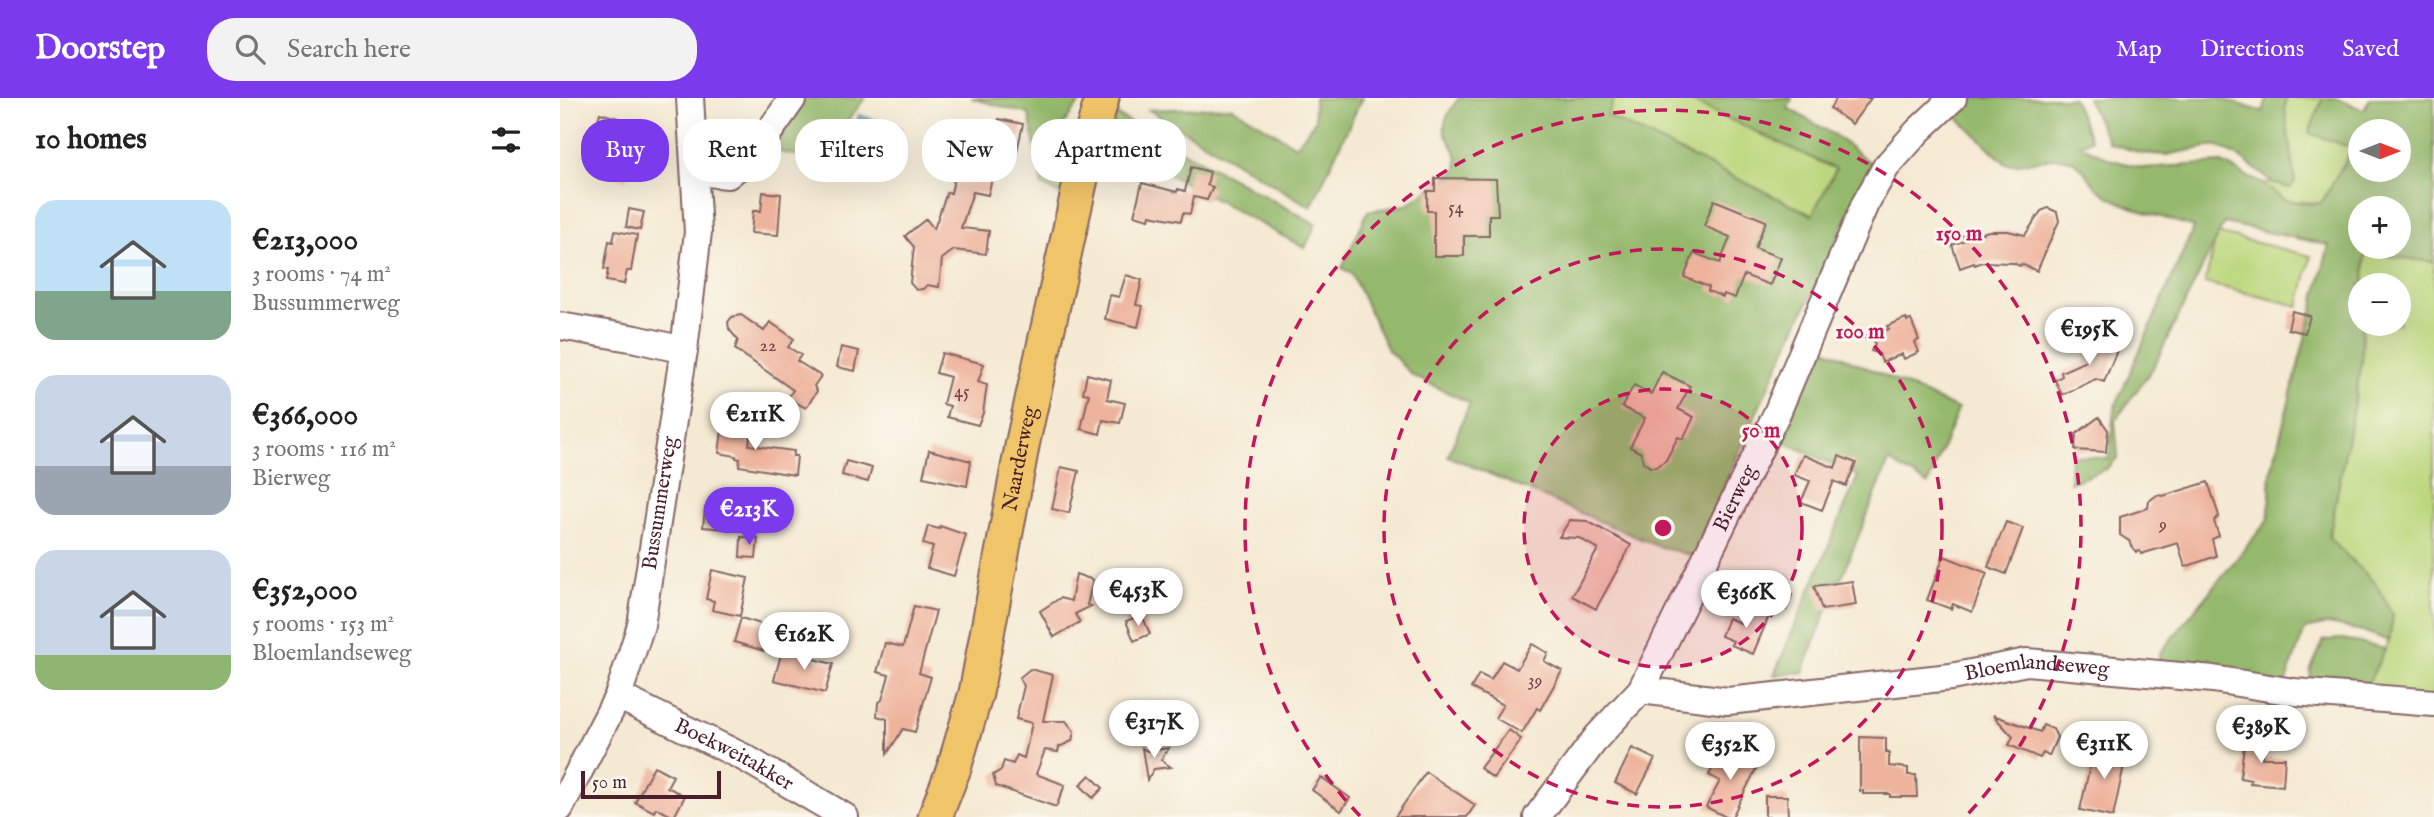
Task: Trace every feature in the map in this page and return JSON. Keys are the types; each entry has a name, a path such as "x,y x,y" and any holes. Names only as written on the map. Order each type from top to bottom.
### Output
{"main road":[{"name":"Naarderweg","path":"935,817 954,768 976,693 1023,441 1101,98"}],"street":[{"name":"Bussummerweg","path":"690,98 692,119"},
{"path":"778,119 793,98"},
{"name":"Bierweg","path":"1537,817 1597,737 1641,690 1777,413 1865,204 1886,167 1918,131 1953,98"},
{"name":"Bussummerweg","path":"560,808 618,696 641,625 684,350 698,232 696,182"},
{"path":"560,326 684,350"},
{"name":"Bloemlandseweg","path":"1641,690 1728,701 1951,677 2027,662 2213,679 2294,692 2434,703"},
{"name":"Boekweitakker","path":"618,696 745,758 845,817"}],"green space":[{"path":"803,98 865,98 849,119 795,119 795,155 781,152 781,128"},
{"path":"971,98 1083,98 1067,119 1031,119 1031,125 1029,114"},
{"path":"1314,98 1362,98 1311,207 1186,132 1186,119 1164,119 1149,110 1232,107 1296,146 1315,121"},
{"path":"1459,98 1615,98 1607,116 1812,215 1836,169 1684,98 1792,98 1788,108 1836,136 1872,164 1693,556 1655,545 1448,456 1470,403 1413,376 1388,350 1351,273 1342,268 1368,211 1407,205 1457,170 1455,150 1447,137 1445,123"},
{"path":"1615,98 1684,98 1836,169 1813,215 1606,116"},
{"path":"1969,98 2073,98 2091,140 2080,145 2112,160 2143,168 2222,163 2263,184 2284,200 2307,204 2321,203 2348,157 2348,182 2412,182 2412,119 2348,119 2348,146 2309,133 2323,98 2338,98 2363,110 2370,98 2434,98 2434,262 2411,259 2411,196 2348,196 2348,259 2365,259 2364,273 2348,273 2348,336 2362,336 2362,361 2329,538 2376,584 2393,615 2389,641 2363,631 2328,624 2305,629 2284,686 2159,670 2159,654 2269,519 2271,472 2329,245 2224,223 2153,368 2115,421 2118,457 2106,469 2070,483 2071,455 2109,459 2114,409 2194,227 2112,198 2098,189 2081,167 2072,161 2056,158 2006,164 1953,113"},
{"path":"2087,98 2219,98 2263,112 2267,98 2286,98 2285,111 2295,181 2290,188 2272,182 2241,158 2216,145 2166,155 2141,153 2109,143"},
{"path":"2286,98 2323,98 2309,133 2348,146 2348,157 2321,203 2284,200 2263,184 2272,182 2290,188"},
{"path":"1186,153 1316,224 1305,248 1183,182 1186,182"},
{"path":"1041,182 1065,182 1063,195 1042,186"},
{"path":"2217,233 2311,256 2299,306 2205,283"},
{"path":"2365,259 2434,262 2434,699 2364,692 2389,641 2393,615 2329,539 2362,356 2363,336 2411,336 2411,273 2364,273"},
{"path":"1810,342 1958,409 1928,484 1889,461 1841,579 1832,583 1833,594 1803,672 1774,675 1858,476 1769,435"},
{"path":"2343,639 2385,649 2364,692 2312,688 2310,671 2324,640"}],"building":[{"path":"1837,98 1871,98 1852,124 1830,108"},
{"path":"600,113 618,118 618,119 598,119"},
{"path":"1017,123 1023,124 1017,151"},
{"path":"1191,167 1210,172 1207,185 1213,187 1207,200 1194,197 1190,214 1183,213 1181,221 1134,215 1142,183 1177,192 1178,189 1185,191"},
{"path":"1435,178 1496,179 1498,215 1489,215 1489,236 1464,236 1464,256 1434,256 1434,211 1427,211 1427,191 1435,191"},
{"path":"954,182 991,182 988,195 973,192 961,228 989,231 986,254 954,250 942,259 939,287 927,285 916,290 910,283 914,247 905,236 926,219 934,229 947,192 951,193"},
{"path":"763,192 781,194 778,235 751,233 753,211 761,211"},
{"path":"1714,200 1766,221 1755,248 1781,258 1770,285 1744,275 1735,298 1724,294 1723,297 1708,291 1709,287 1684,277 1694,253 1720,263 1730,237 1704,226"},
{"path":"2048,208 2057,212 2059,221 2037,271 2013,263 1982,262 1960,268 1952,245 1989,231 2025,235 2041,211"},
{"path":"629,209 644,212 640,230 626,227"},
{"path":"615,231 637,235 631,271 627,271 624,284 606,281 608,270 604,269 609,241 613,242"},
{"path":"1126,275 1142,280 1136,305 1143,306 1138,327 1105,319 1110,295 1119,297"},
{"path":"2292,311 2310,316 2305,333 2288,329"},
{"path":"741,315 764,331 770,322 794,339 788,347 801,355 797,361 821,376 814,386 817,391 806,408 788,398 793,390 735,349 738,340 729,329 728,322 732,317"},
{"path":"1906,318 1907,321 1911,320 1919,340 1915,342 1919,352 1904,359 1902,354 1882,362 1879,354 1871,351 1875,344 1871,336"},
{"path":"2095,338 2118,348 2104,382 2096,379 2062,395 2055,380 2062,376 2061,372 2086,361"},
{"path":"841,347 859,351 855,371 837,367"},
{"path":"942,353 984,364 978,382 987,385 983,413 978,425 947,417 950,406 943,404 950,377 936,373"},
{"path":"1662,372 1690,386 1678,409 1694,417 1683,439 1678,437 1666,460 1656,467 1650,467 1643,462 1641,453 1630,447 1645,418 1622,407 1634,385 1651,394"},
{"path":"1087,374 1111,380 1107,399 1125,403 1120,423 1103,420 1100,434 1081,429 1089,394 1083,393"},
{"path":"2099,417 2108,430 2106,452 2075,450 2076,434"},
{"path":"723,424 751,428 749,445 794,451 793,456 797,456 795,475 739,466 740,459 736,456 719,453"},
{"path":"929,450 971,461 967,486 923,477"},
{"path":"1803,455 1835,468 1839,456 1856,463 1846,486 1834,481 1822,510 1801,502 1810,481 1794,475"},
{"path":"846,461 872,468 868,482 842,475"},
{"path":"1061,467 1079,471 1069,513 1052,509"},
{"path":"2208,482 2219,516 2214,521 2219,536 2212,539 2216,556 2185,567 2178,543 2141,554 2120,535 2120,517 2148,508 2149,501 2157,495 2163,496"},
{"path":"705,508 738,510 737,530 703,527"},
{"path":"1570,520 1587,521 1631,545 1596,609 1572,596 1598,549 1579,538 1559,537"},
{"path":"2006,522 2023,528 2006,574 1988,567"},
{"path":"928,526 939,529 940,526 966,535 954,576 927,568 933,547 923,544"},
{"path":"741,537 758,538 756,558 740,557"},
{"path":"1944,556 1987,573 1972,612 1953,604 1951,609 1927,600"},
{"path":"712,570 748,578 740,616 712,610 714,601 706,599"},
{"path":"1076,574 1093,580 1087,605 1091,606 1075,614 1080,622 1054,637 1040,611 1060,598 1071,601"},
{"path":"1852,581 1856,605 1822,610 1814,586"},
{"path":"1773,587 1792,595 1786,610 1767,602"},
{"path":"914,606 936,611 919,673 931,677 915,732 903,729 887,754 887,719 877,716 878,703 882,700 889,675 877,672 885,643 903,647"},
{"path":"1747,607 1769,616 1753,654 1731,645 1733,641 1721,636 1728,618 1740,623"},
{"path":"1142,615 1150,634 1134,641 1126,621"},
{"path":"741,618 771,627 764,651 734,642"},
{"path":"1532,644 1548,653 1544,661 1562,671 1540,710 1537,708 1522,733 1495,718 1503,705 1471,688 1479,674 1491,680 1502,661 1517,669"},
{"path":"782,651 833,664 825,693 774,680"},
{"path":"1030,669 1053,675 1043,721 1066,721 1074,731 1072,741 1059,747 1058,752 1045,750 1036,774 1065,785 1056,807 996,786 993,775 1001,770 1004,761 1013,764 1017,755 1024,758 1032,723 1016,719 1024,686 1019,678"},
{"path":"1993,715 2040,732 2043,725 2053,729 2057,737 2049,756 2043,753 2040,758 2009,745 2013,737"},
{"path":"1509,730 1521,739 1493,778 1480,768"},
{"path":"1860,737 1886,738 1889,766 1908,768 1908,775 1916,775 1917,797 1890,797 1890,794 1863,794 1863,791 1860,791"},
{"path":"2245,737 2265,740 2262,758 2285,758 2283,786 2250,783 2251,780 2240,778"},
{"path":"2095,744 2127,751 2113,817 2080,810"},
{"path":"1723,747 1758,765 1732,817 1726,817 1706,807 1720,781 1709,775"},
{"path":"1142,748 1147,751 1169,748 1161,760 1171,767 1154,769 1147,780"},
{"path":"1632,748 1655,759 1637,794 1615,783"},
{"path":"654,766 673,776 667,787 685,796 674,817 656,808 654,812 635,802"},
{"path":"1426,772 1475,805 1467,817 1395,817"},
{"path":"1090,775 1103,788 1093,798 1080,785"},
{"path":"1321,777 1350,798 1341,811 1312,790"},
{"path":"1765,796 1787,796 1788,817 1765,817"}]}
